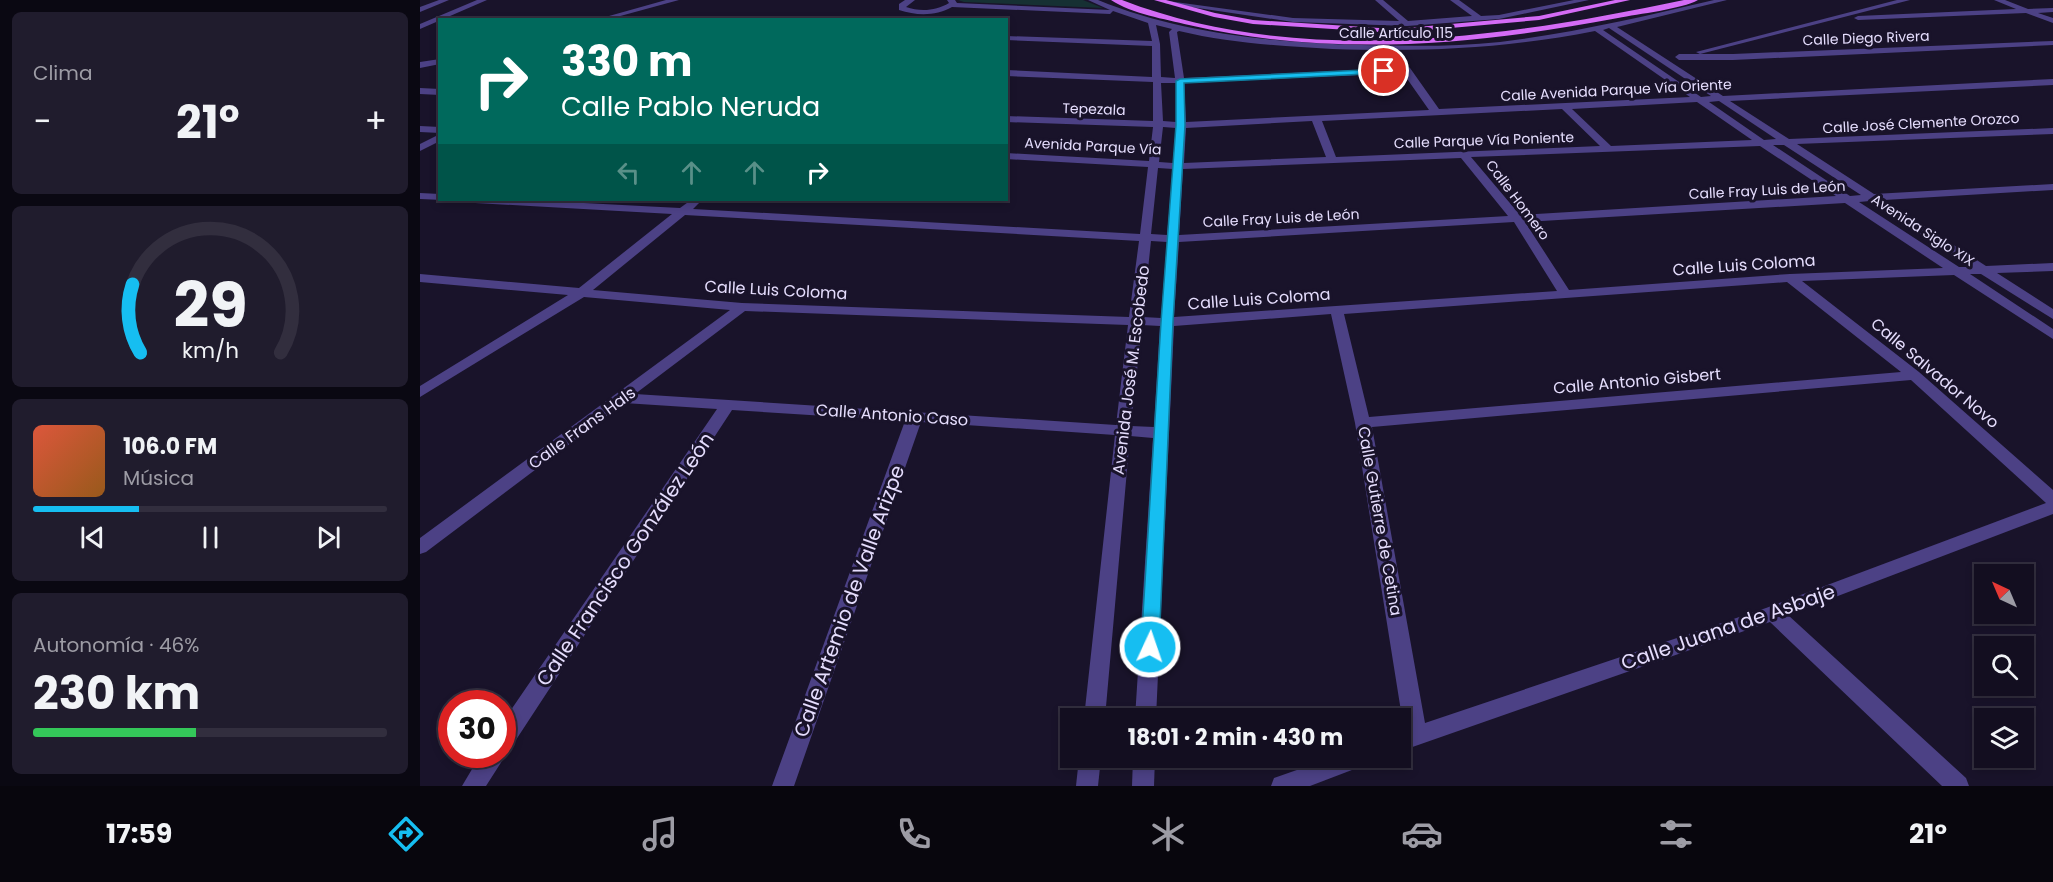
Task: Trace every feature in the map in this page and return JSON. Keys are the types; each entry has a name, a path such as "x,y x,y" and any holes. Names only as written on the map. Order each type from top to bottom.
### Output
{"main road":[{"path":"1115,0 1156,15 1272,37 1287,44"},
{"path":"1158,0 1253,22 1395,31 1539,18 1626,0"},
{"path":"1464,40 1584,24 1694,0"},
{"path":"1395,31 1476,19"},
{"path":"1253,22 1293,20"},
{"path":"1224,36 1380,43 1546,38"}],"street":[{"path":"420,10 434,2 445,0"},
{"path":"420,16 462,0"},
{"path":"441,18 483,0"},
{"path":"613,16 675,0"},
{"path":"911,0 903,4 902,8 921,12 936,11 951,3 1119,12"},
{"name":"Calle Artículo 115","path":"1092,0 1119,12 1224,36 1287,44 1387,48 1485,46 1546,38 1611,26 1723,0"},
{"path":"1168,3 1179,0"},
{"path":"1379,0 1407,24"},
{"path":"1455,0 1476,19"},
{"path":"1546,0 1556,6"},
{"path":"1168,3 1293,20 1407,24 1476,19 1585,0"},
{"path":"1662,59 1679,57 1906,0"},
{"path":"1998,0 2053,21"},
{"path":"1826,20 2053,10"},
{"path":"913,18 921,12"},
{"path":"420,27 438,19"},
{"name":"Avenida José M. Escobedo","path":"1095,708 1123,430 1155,164 1158,125 1156,44 1152,21"},
{"name":"Avenida Siglo XIX","path":"1611,26 2053,315"},
{"name":"Avenida José M. Escobedo","path":"1147,708 1167,322 1181,125 1180,81 1173,32 1178,27"},
{"name":"Avenida Siglo XIX","path":"1597,29 1761,142 2053,335"},
{"path":"1008,38 1156,44"},
{"name":"Calle Diego Rivera","path":"1679,57 1733,57 2053,44"},
{"path":"1387,48 1407,70 1435,111"},
{"path":"420,65 438,61"},
{"path":"1008,73 1180,81 1407,70"},
{"name":"Calle Avenida Parque Vía Oriente","path":"1181,125 2053,82"},
{"path":"420,91 438,92"},
{"path":"1564,106 1609,149"},
{"path":"1316,118 1332,160"},
{"name":"Tepezala","path":"1008,119 1181,125"},
{"path":"420,129 438,130"},
{"name":"Calle José Clemente Orozco","path":"1791,142 2053,131"},
{"path":"420,148 438,138"},
{"name":"Calle Parque Vía Poniente","path":"1178,166 1791,142"},
{"name":"Calle Homero","path":"1464,155 1518,220 1566,295"},
{"name":"Avenida Parque Vía","path":"1008,156 1178,166"},
{"name":"Calle Fray Luis de León","path":"492,201 1173,239 2053,187"},
{"path":"420,196 438,197"},
{"path":"420,392 581,293 696,201"},
{"name":"Calle Luis Coloma","path":"420,278 742,307 1167,322 1790,278 2053,267"},
{"name":"Calle Salvador Novo","path":"1790,278 1914,375 2053,500"},
{"name":"Calle Frans Hals","path":"420,547 742,307"},
{"name":"Calle Gutierre de Cetina","path":"1336,309 1363,423 1405,708"},
{"name":"Calle Antonio Gisbert","path":"1363,423 1914,375"},
{"name":"Calle Antonio Caso","path":"622,398 1161,433"},
{"name":"Calle Francisco González León","path":"516,721 727,406"},
{"name":"Calle Artemio de Valle Arizpe","path":"783,786 915,416"},
{"name":"Calle Juana de Asbaje","path":"1411,737 1773,613 2053,507"},
{"path":"1773,613 1958,786"},
{"path":"473,786 485,768"},
{"path":"1087,786 1089,768"},
{"path":"1143,786 1144,768"},
{"path":"1282,786 1330,768"}],"green space":[{"path":"958,0 1083,0 1103,8 964,2"}],"route":[{"path":"1150,647 1167,322 1181,125 1180,81 1384,71"}]}
